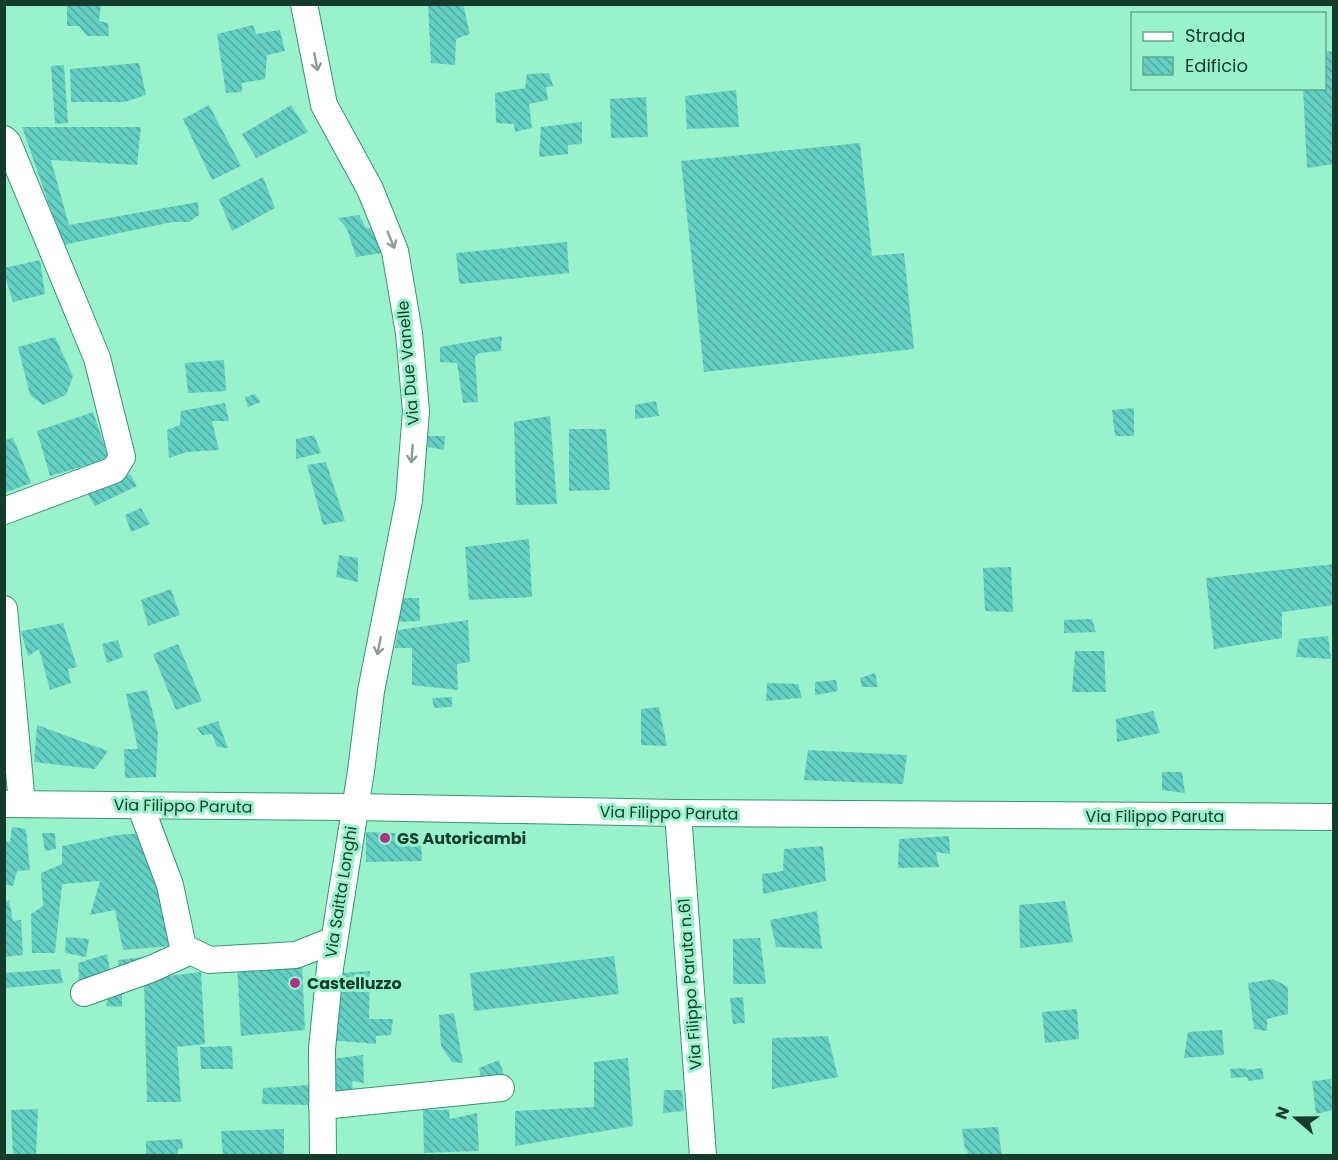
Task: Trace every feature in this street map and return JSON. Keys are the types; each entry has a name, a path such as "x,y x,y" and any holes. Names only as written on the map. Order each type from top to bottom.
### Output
{"street":[{"name":"Via Due Vanelle","path":"304,4 324,105 370,189 395,251 409,333 416,411 409,500 371,690 354,807"},
{"path":"4,139 8,143 97,358 122,457 114,470 4,511"},
{"path":"4,609 13,804"},
{"name":"Via Filippo Paruta","path":"13,804 678,813 1334,817"},
{"path":"140,805 170,885 183,947 209,960 296,955 334,940"},
{"name":"Via Saitta Longhi","path":"323,1155 322,1049 330,968 354,807"},
{"name":"Via Filippo Paruta n.61","path":"678,813 703,1155"},
{"path":"84,993 151,969 191,951"},
{"path":"322,1106 501,1088"}],"building":[{"path":"67,4 101,4 99,21 108,23 109,36 87,36 79,26 67,26"},
{"path":"428,4 463,4 470,34 456,39 455,65 431,63"},
{"path":"253,25 256,34 280,30 285,51 267,55 265,79 242,83 242,92 226,93 217,34"},
{"path":"1326,51 1334,52 1334,164 1307,168 1303,90 1326,90"},
{"path":"139,63 146,95 125,102 71,102 70,69"},
{"path":"64,65 68,123 55,124 51,66"},
{"path":"549,73 553,86 546,87 548,100 529,104 532,128 515,132 514,124 496,123 495,93 525,88 527,74"},
{"path":"736,90 739,127 687,129 685,96"},
{"path":"646,97 648,137 611,138 610,99"},
{"path":"209,105 241,166 212,180 183,119"},
{"path":"291,105 308,132 256,158 242,134"},
{"path":"582,122 582,144 568,145 568,154 539,157 541,127"},
{"path":"22,127 141,127 137,165 51,160 69,225 198,202 199,215 189,222 172,222 63,245"},
{"path":"860,143 872,256 904,253 914,349 704,372 681,161"},
{"path":"263,177 275,208 232,231 219,199"},
{"path":"359,215 366,228 379,229 388,252 356,257 347,229 338,218"},
{"path":"567,242 569,273 460,284 456,253"},
{"path":"40,260 45,294 13,302 4,268"},
{"path":"502,336 501,351 479,353 475,357 478,402 463,403 457,363 440,362 440,347"},
{"path":"55,337 73,376 66,395 43,405 30,395 18,347"},
{"path":"224,360 226,391 188,393 185,363"},
{"path":"255,394 261,402 248,407 245,397"},
{"path":"656,401 659,416 635,419 635,405"},
{"path":"225,403 229,421 212,421 219,450 187,452 169,458 167,430 180,425 181,411"},
{"path":"1134,408 1134,436 1115,436 1112,410"},
{"path":"93,412 109,459 50,476 37,431"},
{"path":"550,416 557,504 516,505 514,422"},
{"path":"569,429 606,429 610,490 569,491"},
{"path":"314,435 321,453 296,459 296,439"},
{"path":"427,436 445,436 444,450 428,447"},
{"path":"13,437 31,483 4,493 4,441"},
{"path":"326,462 345,521 323,525 307,465"},
{"path":"130,474 137,486 95,506 87,493"},
{"path":"141,508 150,524 131,532 125,515"},
{"path":"529,539 532,597 469,600 465,547"},
{"path":"339,555 358,558 358,582 336,577"},
{"path":"1334,564 1334,605 1282,612 1282,638 1214,649 1206,578"},
{"path":"1011,567 1013,612 985,611 983,568"},
{"path":"171,589 180,615 148,626 141,600"},
{"path":"403,598 419,598 420,621 397,622"},
{"path":"1092,619 1096,632 1064,633 1064,620"},
{"path":"468,620 470,662 457,664 458,690 412,685 412,648 395,648 398,630"},
{"path":"63,623 77,667 68,669 71,683 50,690 39,649 28,656 21,631"},
{"path":"1328,636 1331,659 1296,657 1299,639"},
{"path":"118,640 123,657 107,663 102,644"},
{"path":"178,644 202,701 176,710 153,654"},
{"path":"1075,651 1104,651 1106,692 1072,692"},
{"path":"875,673 878,687 862,687 860,678"},
{"path":"836,680 838,691 815,695 815,682"},
{"path":"767,683 798,684 802,698 766,701"},
{"path":"147,690 158,733 156,777 125,778 124,749 138,749 126,694"},
{"path":"452,697 452,707 434,708 432,698"},
{"path":"659,707 667,746 641,745 641,709"},
{"path":"1153,711 1160,733 1117,742 1116,719"},
{"path":"218,721 228,748 217,747 212,734 202,735 197,728"},
{"path":"37,725 108,751 95,769 34,762"},
{"path":"808,750 907,755 903,784 804,780"},
{"path":"1162,772 1182,772 1185,793 1162,790"},
{"path":"12,827 26,829 30,870 17,871 13,886 4,884 4,840 10,842"},
{"path":"366,832 421,834 422,861 366,862"},
{"path":"42,833 55,833 56,849 45,851"},
{"path":"143,833 171,946 123,950 115,910 90,915 100,881 62,884 55,953 32,953 31,914 43,906 41,873 62,864 62,846 117,835"},
{"path":"949,836 950,854 936,852 939,867 898,868 899,839"},
{"path":"823,846 826,881 763,894 762,874 783,871 784,849"},
{"path":"9,900 13,921 21,920 23,955 4,957 4,902"},
{"path":"1065,901 1073,942 1020,948 1019,905"},
{"path":"817,911 822,949 776,947 770,920"},
{"path":"66,937 89,939 86,957 65,953"},
{"path":"760,938 766,984 733,984 733,939"},
{"path":"107,954 111,976 79,981 78,963"},
{"path":"163,955 120,977 118,960"},
{"path":"614,956 619,994 474,1011 470,973"},
{"path":"302,964 305,1030 241,1036 237,965"},
{"path":"60,969 63,983 4,988 4,973"},
{"path":"370,971 369,1019 393,1019 391,1035 376,1036 376,1044 330,1040 342,973"},
{"path":"201,972 205,1044 177,1047 181,1102 147,1102 144,979"},
{"path":"1273,979 1288,987 1288,1014 1267,1019 1267,1031 1254,1029 1248,983"},
{"path":"122,985 122,1007 106,1006 109,990"},
{"path":"743,997 745,1023 733,1024 730,998"},
{"path":"1077,1009 1079,1039 1045,1043 1042,1012"},
{"path":"454,1013 463,1063 452,1062 441,1046 439,1015"},
{"path":"1222,1030 1224,1055 1184,1058 1188,1032"},
{"path":"828,1036 838,1077 772,1089 772,1038"},
{"path":"232,1046 233,1069 201,1069 200,1047"},
{"path":"363,1055 364,1083 352,1081 353,1092 333,1094 331,1059"},
{"path":"628,1058 633,1126 515,1146 515,1111 594,1107 594,1062"},
{"path":"499,1060 504,1075 482,1081 479,1068"},
{"path":"1246,1068 1246,1070 1262,1068 1264,1079 1248,1081 1247,1077 1231,1078 1230,1069"},
{"path":"1331,1079 1333,1110 1316,1114 1312,1081"},
{"path":"310,1085 311,1105 262,1104 263,1088"},
{"path":"664,1090 682,1090 684,1111 663,1113"},
{"path":"38,1109 36,1156 13,1156 11,1110"},
{"path":"423,1110 449,1110 450,1119 477,1113 479,1151 424,1153"},
{"path":"998,1127 1002,1156 968,1156 962,1129"},
{"path":"284,1129 284,1156 223,1156 221,1131"},
{"path":"182,1139 183,1149 178,1149 178,1156 146,1156 146,1141"}],"place":[{"name":"GS Autoricambi","path":"385,838"},
{"name":"Castelluzzo","path":"295,983"}]}
